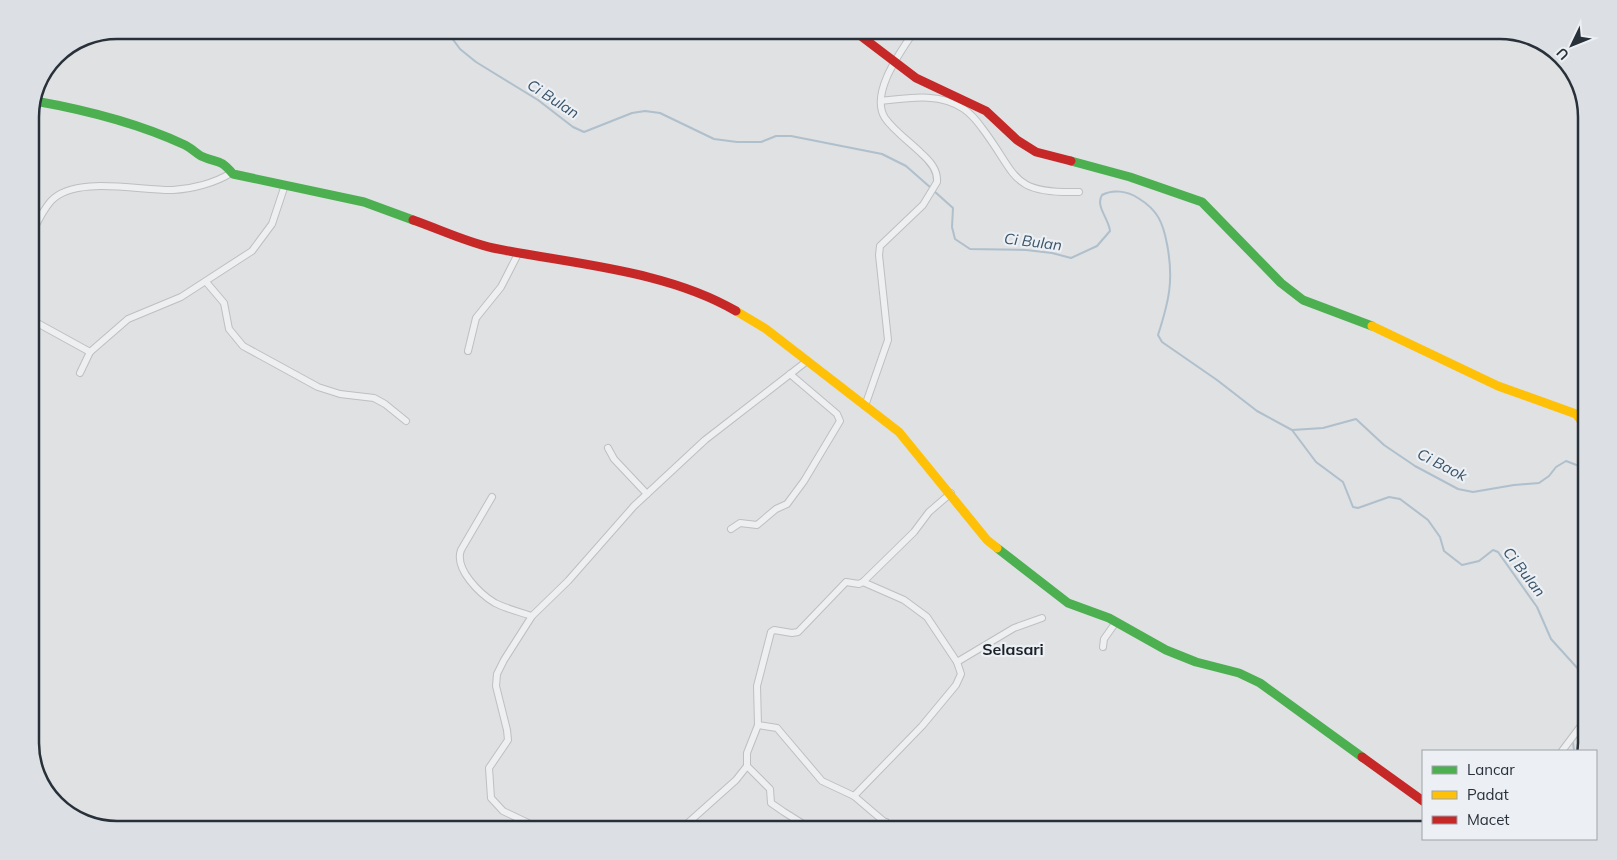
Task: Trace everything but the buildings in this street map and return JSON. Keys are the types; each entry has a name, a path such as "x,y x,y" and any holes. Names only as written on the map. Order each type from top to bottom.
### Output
{"street":[{"path":"865,39 921,81 986,111 1017,140 1036,152 1130,178 1202,202 1281,283 1303,300 1365,323 1498,386 1578,413"},
{"path":"864,406 888,340 879,255 880,246 932,194 938,177 934,168 883,114 884,84 894,62 909,39"},
{"path":"882,101 927,97 952,103 964,109 974,118 990,138 1010,171 1022,182 1043,191 1079,192"},
{"path":"40,102 80,109 146,129 187,146 202,156 222,161 231,173"},
{"path":"39,222 52,200 72,188 88,186 181,189 199,186 231,173 386,208 466,239 518,254 626,273 689,290 722,303 753,320 905,437 987,540 1074,607 1116,622 1174,653 1196,662 1239,673 1260,683 1422,800"},
{"path":"80,373 90,352 128,318 177,300 207,283 243,258 259,243 272,224 285,185"},
{"path":"468,351 476,318 501,287 518,254"},
{"path":"207,283 224,303 229,329 244,346 318,388 340,394 374,398 385,404 406,421"},
{"path":"39,324 90,352"},
{"path":"524,821 502,811 491,798 488,781 489,768 508,740 496,686 497,674 532,616 558,592 647,494 705,440 807,361"},
{"path":"731,529 740,523 757,525 776,509 787,504 804,481 840,421 837,414 790,374"},
{"path":"608,448 614,459 647,494"},
{"path":"690,821 736,780 747,766 747,753 758,725 757,686 771,632 774,630 792,634 798,632 846,582 859,584 863,582 914,532 929,512 951,493"},
{"path":"492,497 461,550 459,560 472,582 494,602 532,616"},
{"path":"854,796 922,726 956,685 961,674 957,662 934,625 918,609 904,600 863,582"},
{"path":"957,662 1014,628 1042,618"},
{"path":"1103,647 1104,639 1116,622"},
{"path":"758,725 777,728 822,781 854,796 885,821"},
{"path":"1563,750 1578,730"},
{"path":"747,766 769,788 770,799 774,806 798,821"}],"waterway":[{"name":"Ci Bulan","path":"453,39 460,49 476,62 538,100 573,127 584,132 632,113 645,111 660,113 714,139 737,142 761,142 776,136 791,136 882,154 906,166 931,188"},
{"name":"Ci Bulan","path":"934,191 953,208 952,227 955,239 970,249 1026,250 1052,253 1071,258 1097,246 1110,231 1100,204 1102,195 1115,191 1125,192 1145,203 1155,212 1161,223 1169,257 1169,290 1158,335 1162,342 1217,380 1257,411 1292,430 1316,462 1343,482 1353,507 1358,508 1389,497 1400,499 1428,520 1440,537 1444,551 1462,565 1479,561 1493,550 1498,552 1537,607 1551,639 1578,669"},
{"name":"Ci Baok","path":"1292,430 1323,428 1356,419 1384,445 1415,466 1458,489 1473,492 1539,483 1549,476 1556,467 1566,461 1578,466"},
{"name":"Ci Bulan","path":"1573,742 1574,750"}],"traffic: fast":[{"path":"40,102 92,113 149,130 185,145 201,156 221,163 233,174 364,202 413,220"},
{"path":"1071,161 1130,177 1202,202 1281,283 1303,300 1372,326"},
{"path":"997,548 1068,603 1109,618 1166,650 1196,662 1239,673 1260,683 1362,757"}],"traffic: slow":[{"path":"736,311 766,329 899,432 987,540 997,548"},
{"path":"1372,326 1498,386 1576,414 1578,417"}],"traffic: jam":[{"path":"865,39 916,78 986,111 1017,140 1036,152 1071,161"},
{"path":"413,220 493,248 649,277 709,297 736,311"},
{"path":"1362,757 1422,800"}],"district":[{"name":"Selasari","path":"1013,649"}]}
